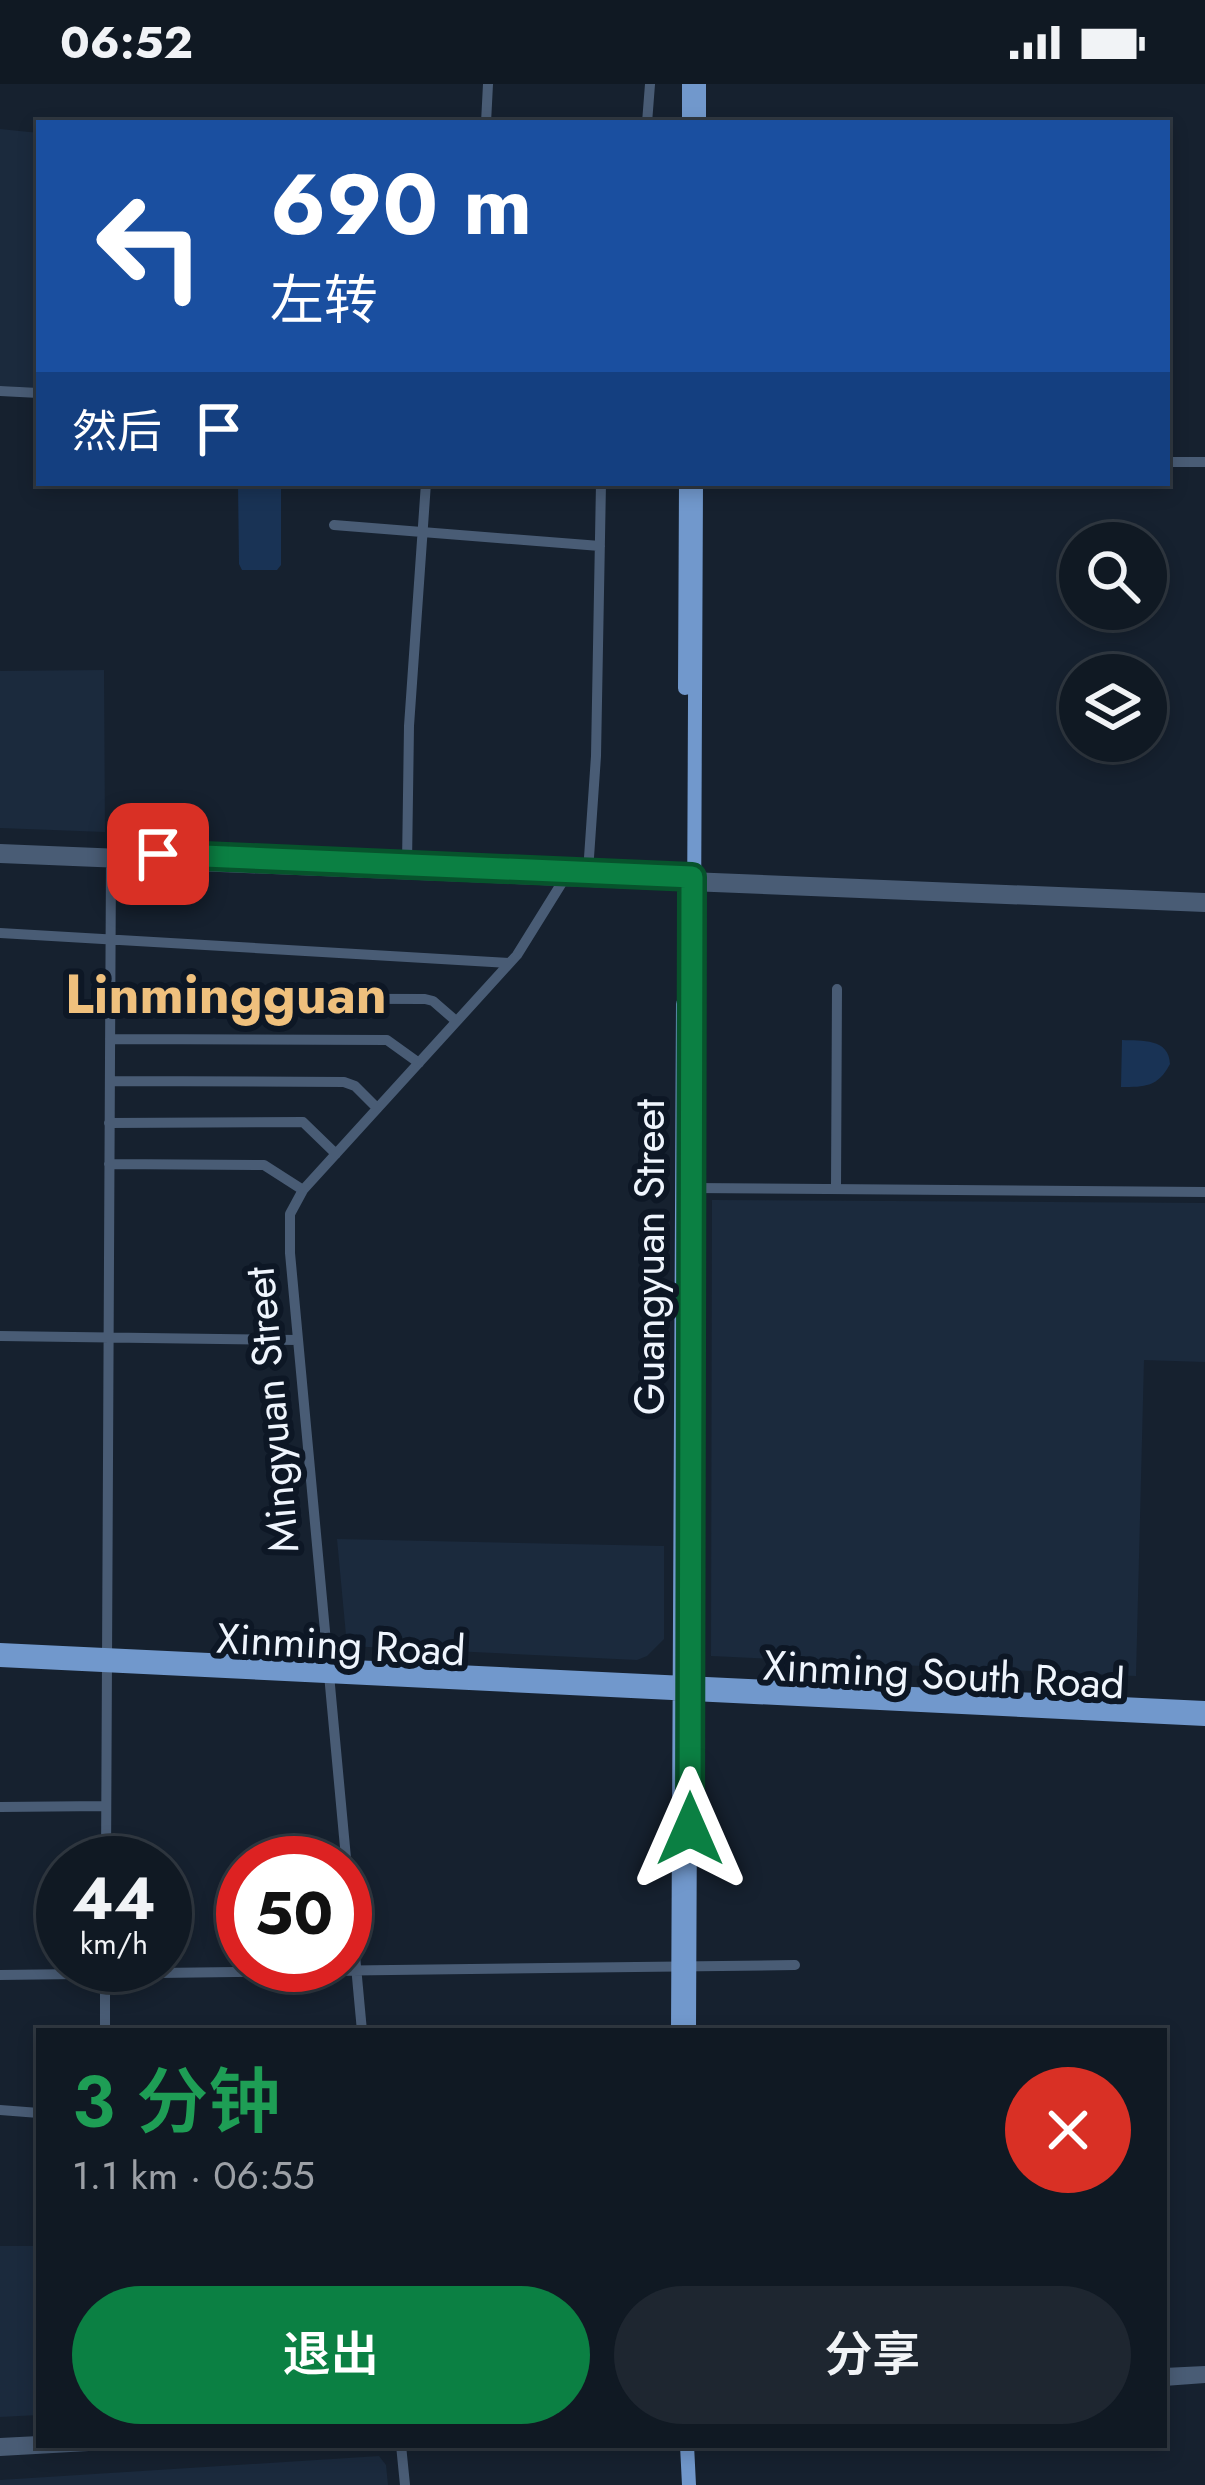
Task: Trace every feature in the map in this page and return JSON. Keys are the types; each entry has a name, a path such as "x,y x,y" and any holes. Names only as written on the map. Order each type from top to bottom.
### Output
{"main road":[{"path":"689,84 689,120"},
{"path":"699,84 699,120"},
{"name":"Guangyuan Street","path":"685,1688 692,1188 686,486"},
{"name":"Guangyuan Street","path":"689,2028 684,1964 688,881 696,486"},
{"name":"Xinming Road","path":"0,1650 107,1660 685,1688"},
{"name":"Xinming Road","path":"0,1660 107,1660"},
{"name":"Xinming South Road","path":"685,1688 1205,1708"},
{"name":"Xinming South Road","path":"685,1688 1205,1719"},
{"name":"Guangyuan Street","path":"678,2028 684,1964"},
{"path":"683,2448 684,2485"}],"street":[{"path":"486,120 488,84"},
{"path":"647,120 650,84"},
{"path":"0,391 36,393"},
{"path":"1170,462 1205,462"},
{"path":"407,864 409,726 426,486"},
{"path":"588,872 596,756 602,486"},
{"path":"334,525 600,546"},
{"path":"0,849 563,880 1205,898"},
{"path":"106,1836 111,857"},
{"path":"0,858 407,864 1205,907"},
{"name":"Mingyuan Street","path":"344,1836 290,1214 303,1190 509,963 545,915 563,880"},
{"path":"0,933 509,963"},
{"path":"836,1190 837,989"},
{"path":"110,998 425,999 433,1000 456,1021"},
{"path":"110,1039 387,1040 418,1063"},
{"path":"110,1081 344,1082 355,1086 377,1108"},
{"path":"110,1123 304,1122 336,1154"},
{"path":"109,1165 264,1165 303,1190"},
{"path":"692,1188 1205,1192"},
{"path":"0,1336 298,1340"},
{"path":"0,1807 106,1806"},
{"path":"372,1970 795,1965"},
{"path":"0,1975 36,1973"},
{"path":"105,1992 105,2028"},
{"name":"Mingyuan Street","path":"358,1992 362,2028"},
{"path":"0,2110 36,2113"},
{"path":"1167,2377 1205,2374"},
{"path":"0,2447 36,2441"},
{"path":"0,2447 36,2446"},
{"path":"401,2448 405,2485"}],"shaded area":[{"path":"0,129 36,133 36,388 0,386"},
{"path":"238,486 281,486 281,565 277,570 242,570"},
{"path":"104,670 105,832 0,828 0,671"},
{"path":"1122,1040 1165,1049 1170,1064 1161,1077 1144,1086 1121,1087"},
{"path":"712,1200 1205,1203 1205,1362 1144,1360 1136,1676 711,1656"},
{"path":"337,1539 664,1546 664,1639 637,1660 347,1646"},
{"path":"0,2246 36,2246 36,2415 0,2417"},
{"path":"379,2456 386,2465 388,2485 0,2485 0,2480"}],"district":[{"name":"Linmingguan","path":"226,994"}],"route":[{"path":"158,854 692,877 690,1829"}]}
